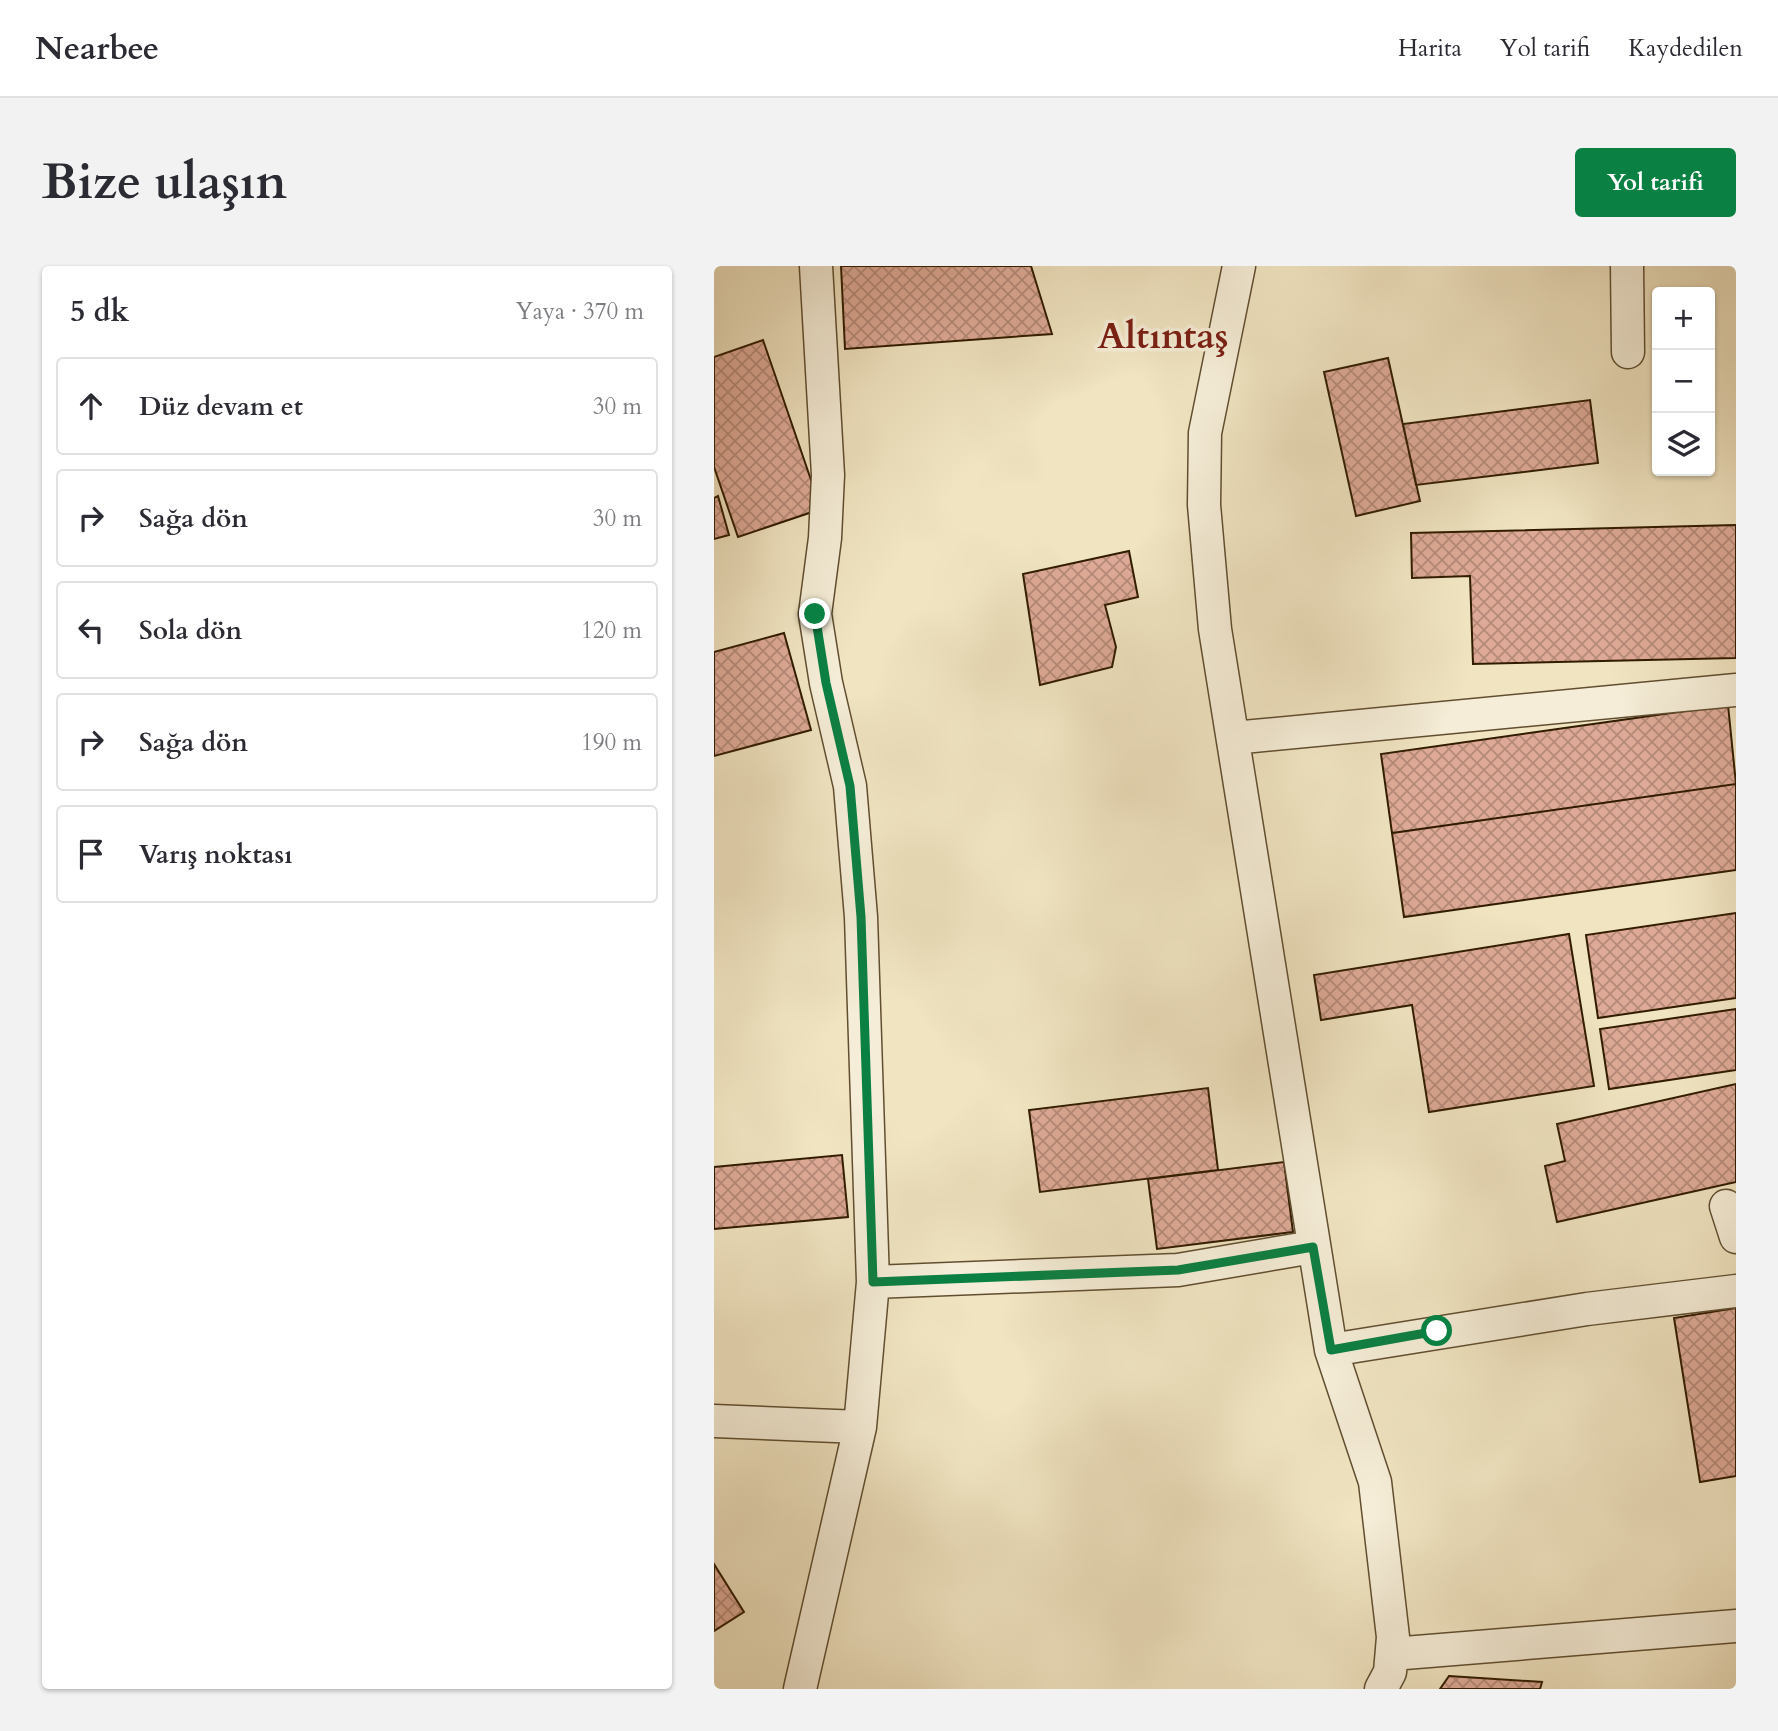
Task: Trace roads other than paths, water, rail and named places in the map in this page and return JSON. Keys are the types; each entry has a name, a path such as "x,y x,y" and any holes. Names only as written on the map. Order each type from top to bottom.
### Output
{"street":[{"path":"800,1689 860,1427 873,1282 861,917 850,786 826,683 815,614 825,538 828,475 817,266"},
{"path":"1239,266 1205,433 1204,505 1215,629 1331,1350 1376,1482 1394,1637 1390,1672 1381,1689"},
{"path":"1627,266 1628,352"},
{"path":"1233,738 1736,690"},
{"path":"1726,1206 1736,1237"},
{"path":"873,1282 1178,1270 1313,1247"},
{"path":"1331,1350 1587,1309 1736,1291"},
{"path":"714,1421 860,1427"},
{"path":"1392,1654 1736,1626"}],"district":[{"name":"Altıntaş","path":"1163,335"}]}
